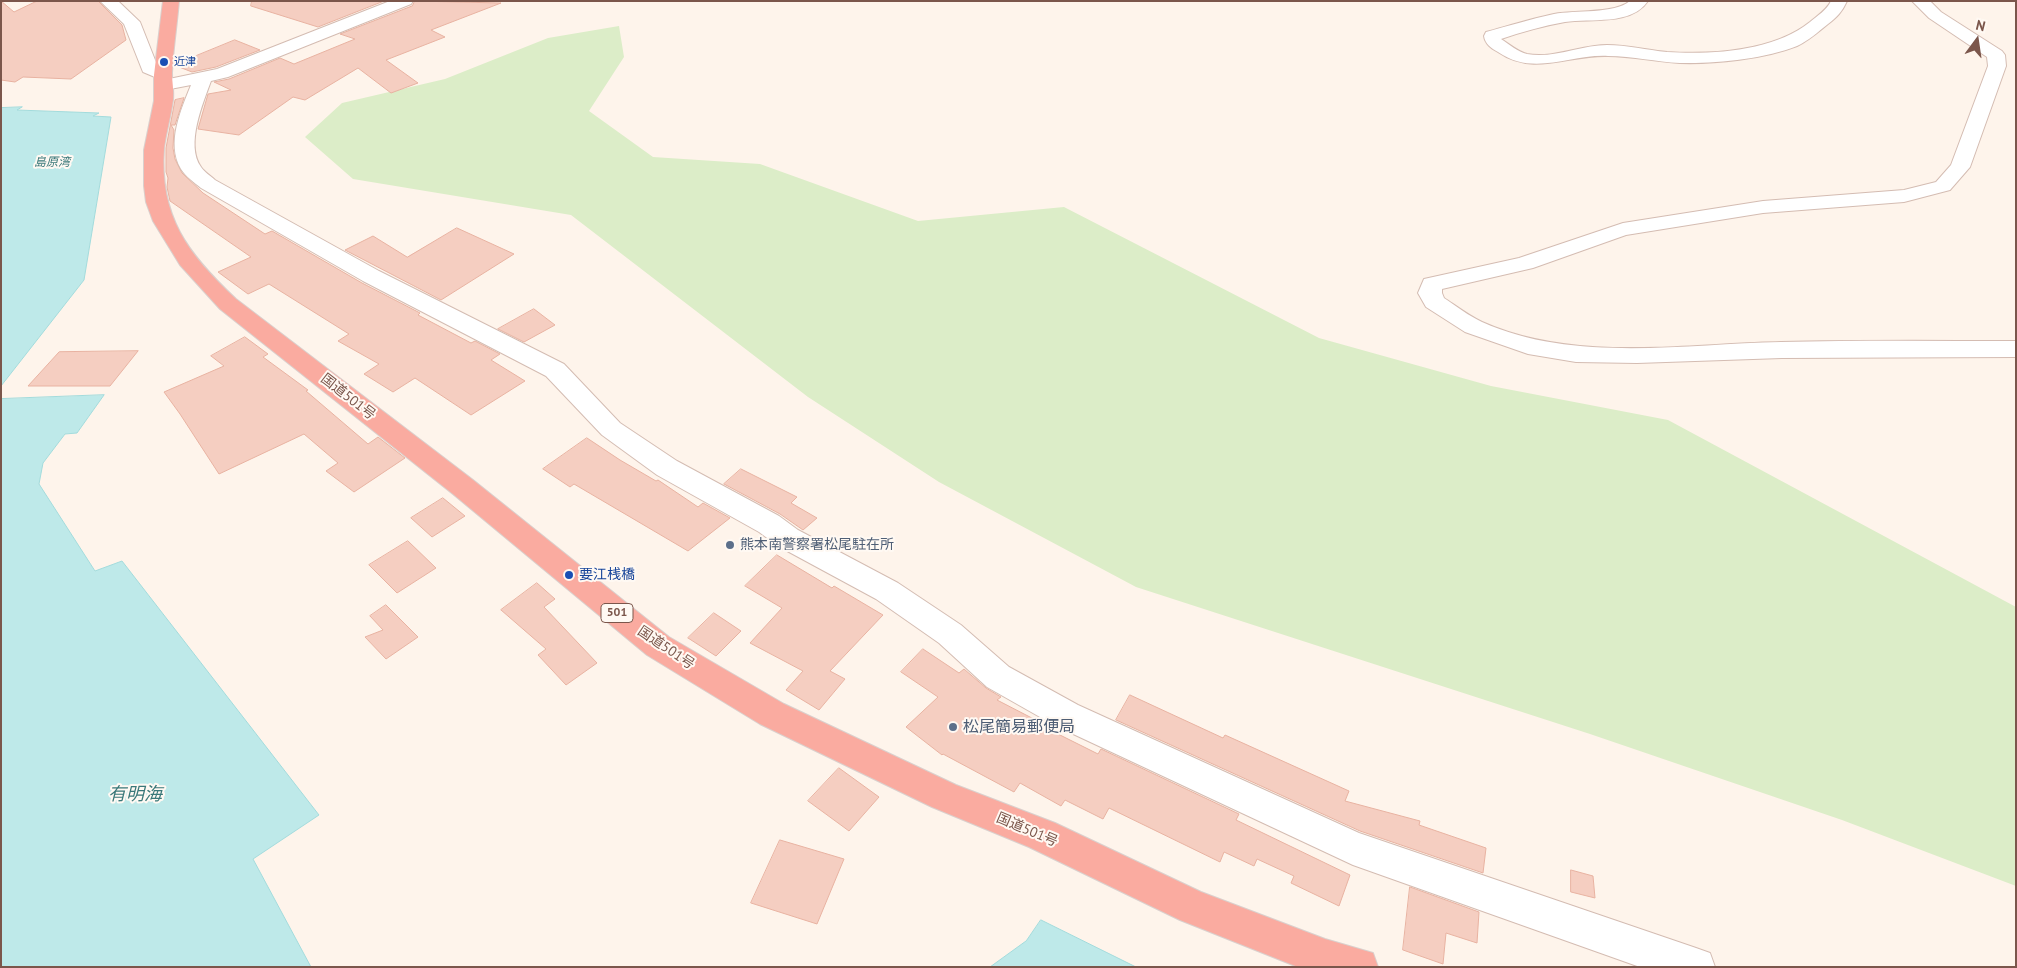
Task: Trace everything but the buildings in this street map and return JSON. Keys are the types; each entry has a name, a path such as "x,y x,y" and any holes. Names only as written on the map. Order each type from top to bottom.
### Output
{"highway":[{"name":"国道501号","path":"171,1 164,80 155,144 155,196 158,208 179,248 217,294 463,487 658,646 772,714 944,796 1042,835 1194,907 1325,958 1359,967"}],"street":[{"path":"108,1 132,22 149,68 164,80 203,78 222,73 406,1"},
{"path":"1640,1 1630,10 1606,16 1575,16 1492,36 1493,41 1506,51 1526,59 1547,60 1589,51 1621,51 1691,58 1752,51 1787,44 1835,10 1839,5 1839,1"},
{"path":"1920,1 1935,15 1996,54 1997,66 1960,167 1943,186 1904,196 1763,207 1624,229 1525,263 1432,284 1430,293 1434,302 1473,327 1528,346 1576,354 1637,355 1782,350 2016,349"},
{"path":"203,78 190,115 184,152 191,168 208,184 370,276 555,370 611,429 682,477 769,524 788,538 887,590 950,634 998,677 1066,715 1353,848 1696,967"}],"green space":[{"path":"619,26 624,57 589,111 653,157 760,164 918,221 1064,207 1319,338 1491,386 1668,420 2016,607 2016,886 1842,820 1590,734 1136,587 939,482 808,397 571,215 353,179 305,137 342,103 445,79 548,38"}],"water":[{"name":"島原湾","path":"22,107 17,110 99,113 93,116 111,117 84,280 1,386 1,108"},
{"name":"有明海","path":"104,395 77,433 65,434 43,463 39,484 95,571 122,561 319,815 253,859 311,967 1,967 1,399"},
{"path":"1041,920 1136,967 990,967 1026,941"}],"place":[{"name":"近津","path":"164,62"},
{"name":"熊本南警察署松尾駐在所","path":"730,545"},
{"name":"要江桟橋","path":"569,575"},
{"name":"松尾簡易郵便局","path":"953,727"}]}
